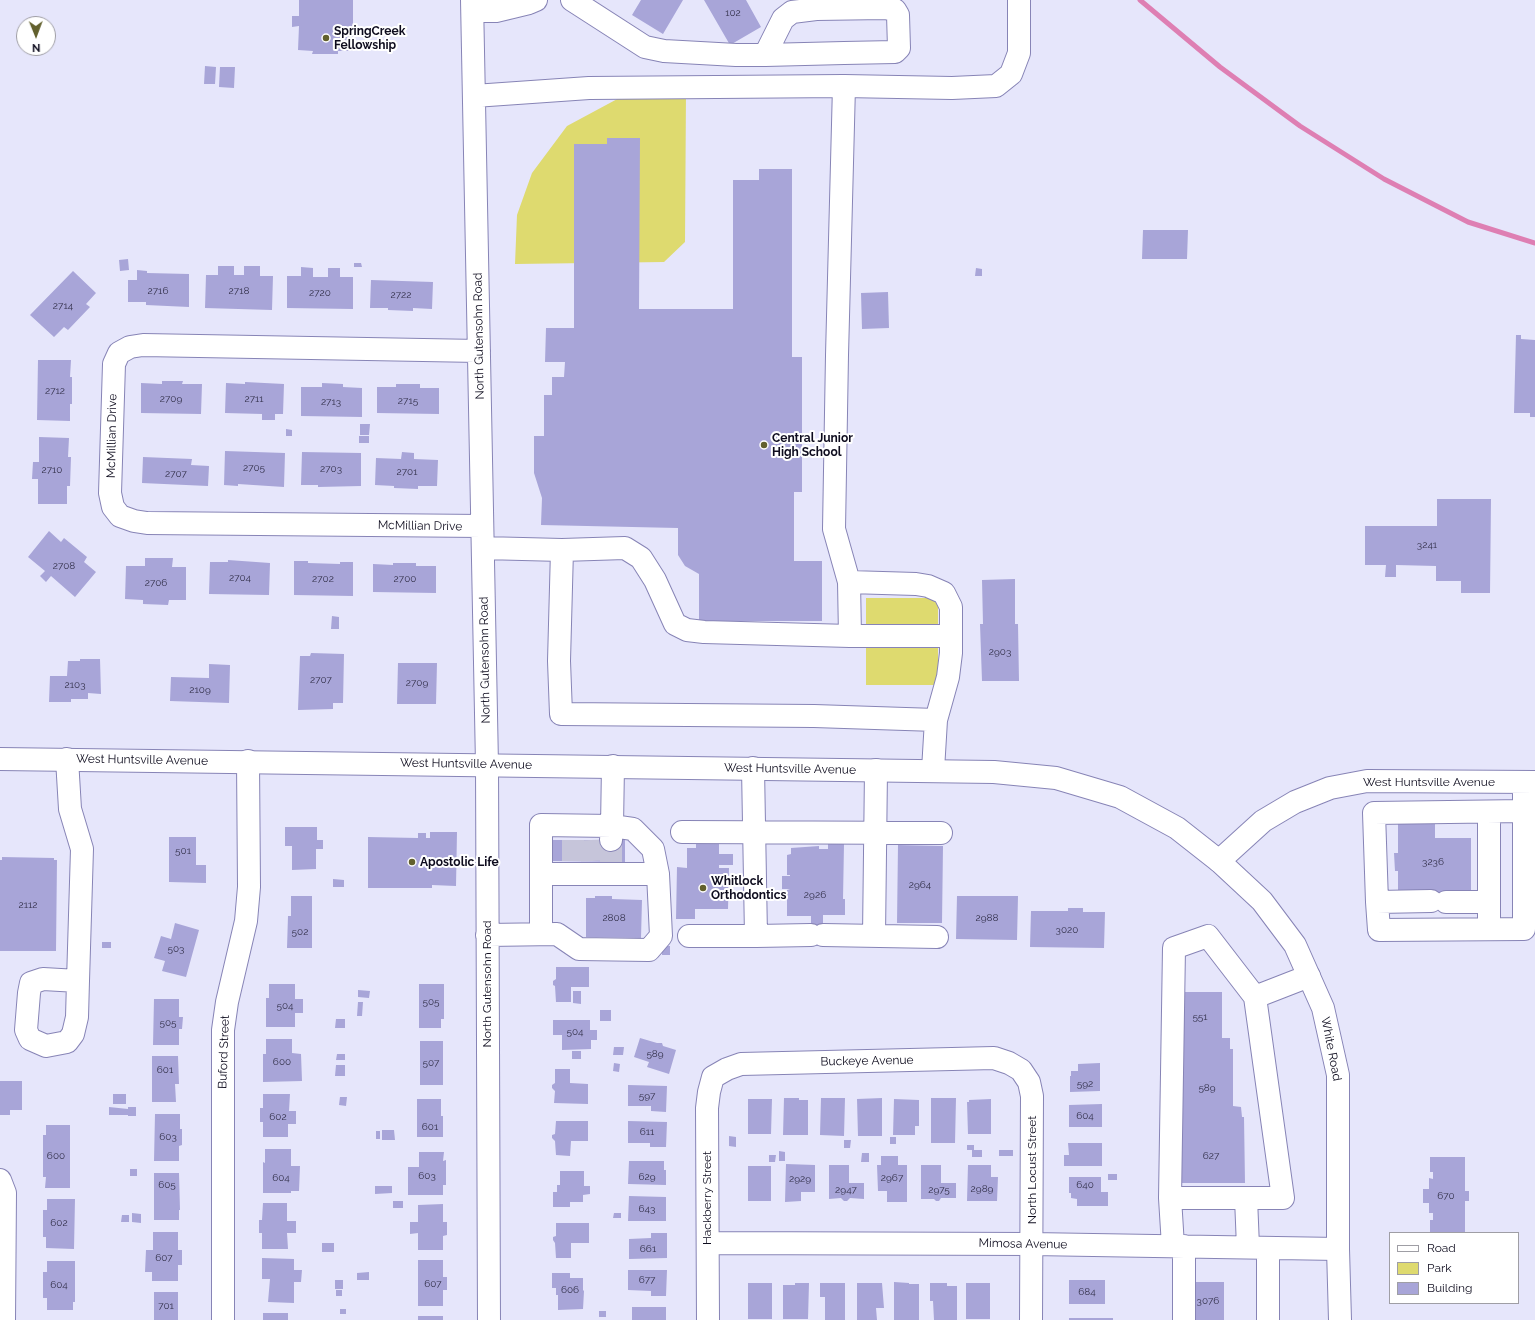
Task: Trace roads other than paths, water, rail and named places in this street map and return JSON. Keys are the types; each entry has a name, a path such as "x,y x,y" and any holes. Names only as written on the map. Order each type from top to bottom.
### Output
{"street":[{"path":"472,5 496,11 536,0"},
{"path":"572,0 645,47 664,51 736,55 895,52 899,48 898,15 895,10 885,8 816,9 792,12 783,18 765,54"},
{"path":"474,96 588,88 844,86 952,88 996,86 1011,74 1019,53 1019,0"},
{"name":"North Gutensohn Road","path":"472,5 487,764 488,1320"},
{"path":"844,86 834,529 850,582 850,636"},
{"name":"McMillian Drive","path":"479,351 143,345 130,347 119,353 114,364 110,493 113,507 120,516 134,521 482,537 562,550 625,548 641,558 655,580 675,624 687,630 850,636 951,636"},
{"path":"562,550 558,661 561,714 814,716 936,720"},
{"path":"850,582 916,584 928,586 944,593 951,607 951,653 948,677 936,720 933,770"},
{"name":"West Huntsville Avenue","path":"0,759 487,764 994,772 1056,778 1120,797 1176,828 1219,861 1263,821 1295,802 1330,788 1367,781 1530,782"},
{"path":"67,759 70,809 82,849 78,981"},
{"name":"Buford Street","path":"223,1320 223,1030 227,1002 246,921 249,887 248,761"},
{"path":"592,833 613,766"},
{"path":"753,768 756,936"},
{"path":"874,936 876,770"},
{"path":"1524,811 1374,813 1377,902 1380,930 1524,929 1524,811 1530,782"},
{"path":"1489,812 1489,929"},
{"path":"487,935 557,934 579,949 649,950 661,936 658,874 653,849 633,828 592,833 540,825 541,934"},
{"path":"682,832 941,833"},
{"name":"White Road","path":"1219,861 1262,901 1295,945 1323,1008 1338,1075 1338,1249 1340,1320"},
{"path":"541,874 592,868 658,874"},
{"path":"1377,902 1488,902"},
{"path":"689,936 817,935 937,937"},
{"path":"1170,1198 1283,1198 1255,997 1208,936 1174,948 1170,1198 1178,1246 1184,1320"},
{"path":"1255,997 1308,976"},
{"name":"Buckeye Avenue","path":"714,1077 727,1069 741,1064 757,1063 994,1058 1009,1063 1021,1070"},
{"name":"North Locust Street","path":"1021,1070 1029,1082 1032,1096 1031,1320"},
{"name":"Hackberry Street","path":"708,1320 707,1108 708,1092 714,1077"},
{"path":"2,1186 4,1320"},
{"path":"1246,1198 1258,1247 1268,1320"},
{"name":"Mimosa Avenue","path":"708,1243 1032,1244 1338,1249"}],"waterway":[{"path":"1140,0 1220,67 1300,126 1384,179 1468,222 1535,243"}],"tunnel":[{"path":"573,840 573,861"},
{"path":"591,840 592,861"},
{"path":"611,840 611,862"}],"place":[{"name":"SpringCreek Fellowship","path":"326,38"},
{"name":"Central Junior High School","path":"764,445"},
{"name":"Apostolic Life","path":"412,862"},
{"name":"Whitlock Orthodontics","path":"703,888"}]}
